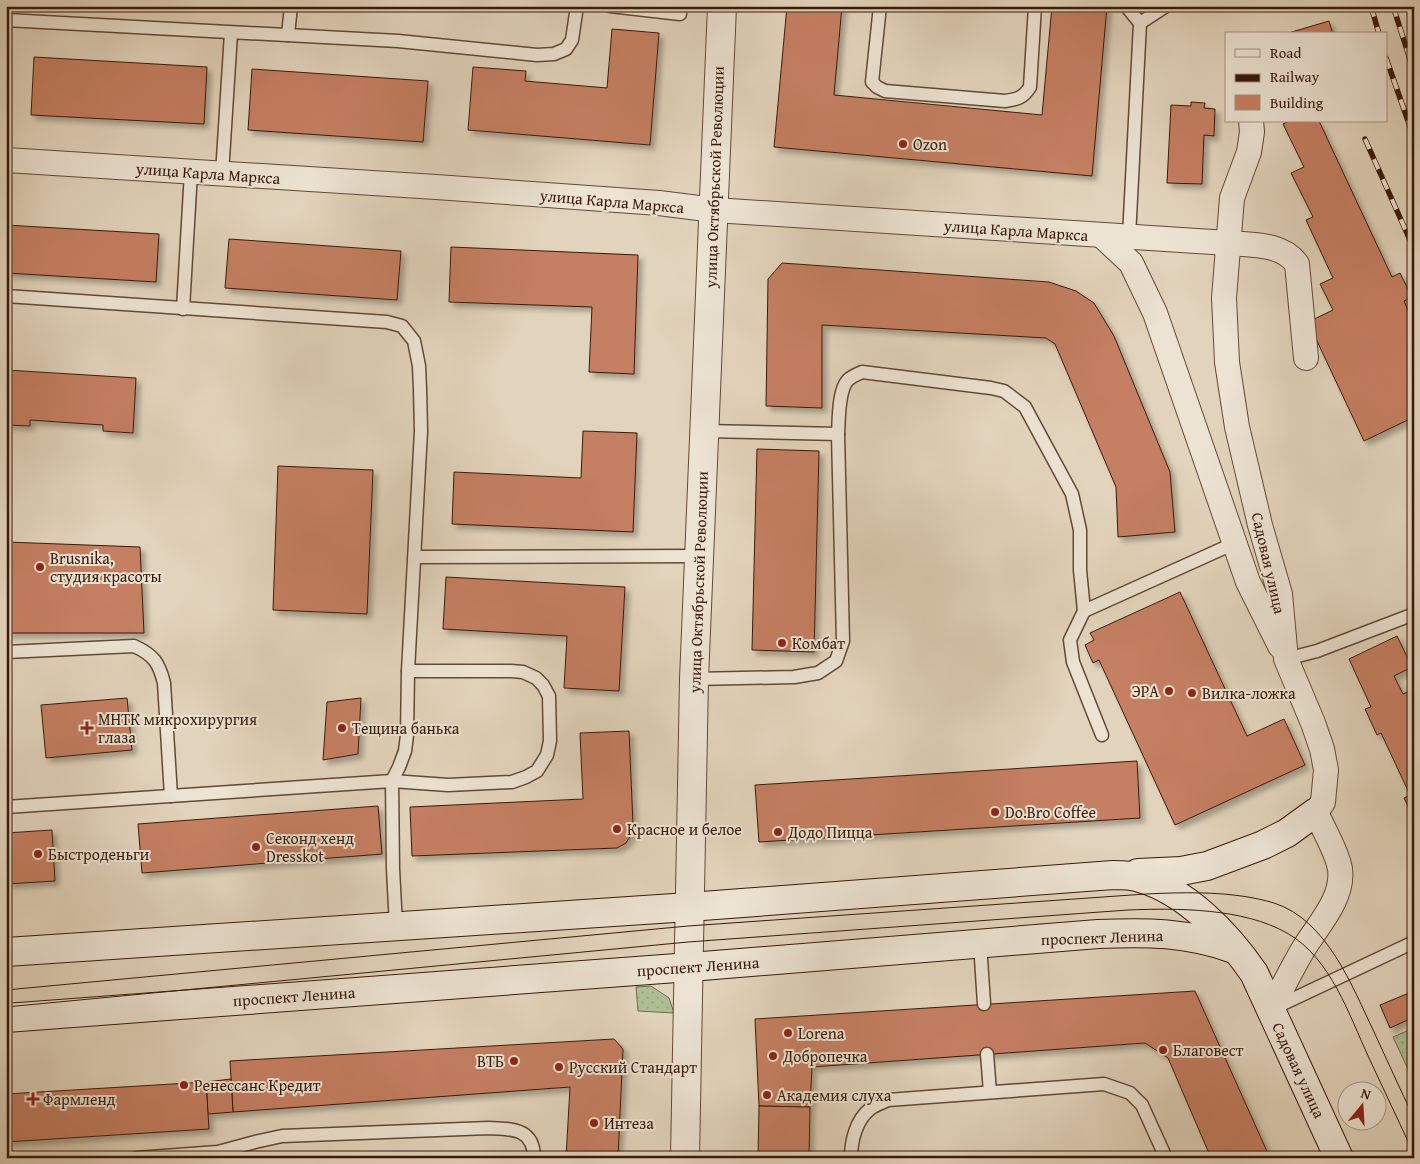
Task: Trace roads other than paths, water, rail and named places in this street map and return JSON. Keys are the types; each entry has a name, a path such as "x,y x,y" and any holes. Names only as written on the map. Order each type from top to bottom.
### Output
{"main road":[{"name":"улица Октябрьской Революции","path":"685,1158 694,679 722,6"},
{"path":"6,952 689,907 1113,874 1181,871 1207,866 1263,845 1287,833 1316,812"},
{"path":"1113,874 1138,877 1161,885 1184,898 1238,950"},
{"name":"проспект Ленина","path":"6,1018 690,967 1098,934 1155,933 1182,935 1211,941 1238,950"},
{"name":"Садовая улица","path":"1238,950 1254,973 1339,1158"}],"street":[{"name":"Садовая улица","path":"1251,122 1252,132 1249,152 1232,198 1224,298 1226,362 1237,427 1260,524 1280,594 1286,659 1322,749 1326,770 1323,802 1316,812 1338,861 1340,880 1325,916 1305,947 1271,1009"},
{"name":"улица Карла Маркса","path":"6,160 446,188 659,203 714,210 1228,243 1274,248 1293,258 1297,264 1306,358"},
{"path":"1101,235 1131,263 1155,313 1248,582 1286,659"}],"lane":[{"path":"288,35 291,6"},
{"path":"6,24 6,20 398,41 537,55 554,54 566,49 572,40 577,6"},
{"path":"610,6 680,14"},
{"path":"880,6 872,82 877,87 884,91 1005,101 1019,99 1026,94 1030,87 1035,6"},
{"path":"1126,6 1140,23 1129,237"},
{"path":"1140,23 1166,6"},
{"path":"222,174 231,33"},
{"path":"183,309 191,172"},
{"path":"6,296 387,322 402,326 414,341 419,366 421,431 405,751 400,767 392,781 396,926"},
{"path":"694,679 794,677 818,673 836,661 843,641 838,434 844,385 850,378 862,372 991,388 1004,391 1025,407 1072,494 1080,530 1080,570 1084,611 1070,640 1073,662 1102,735"},
{"path":"704,431 838,434"},
{"path":"1084,611 1235,543"},
{"path":"415,557 699,556"},
{"path":"1286,659 1316,651 1414,614"},
{"path":"6,652 134,646 144,650 153,657 160,667 164,683 171,796"},
{"path":"6,807 392,781 448,785 512,782 537,771 548,755 550,741 549,696 543,685 536,678 523,672 511,671 408,671"},
{"name":"Садовая улица","path":"1271,1009 1414,942"},
{"path":"980,943 984,1004"},
{"path":"987,1054 990,1092"},
{"path":"851,1158 854,1135 860,1119 870,1109 888,1100 1104,1084 1130,1093 1142,1105 1166,1158"},
{"path":"136,1158 218,1152 229,1154 255,1142 282,1136 489,1128 514,1129 528,1136 532,1143 534,1158"}],"tram line":[{"path":"6,990 688,926 1146,894 1227,894 1274,903 1293,912 1309,924 1323,939 1347,975 1414,1118"},
{"path":"6,1007 688,942 1128,910 1209,911 1230,914 1270,925 1287,933 1316,957 1327,972 1346,1006 1414,1154"}],"railway":[{"path":"1371,6 1378,32"},
{"path":"1393,6 1414,72"},
{"path":"1388,64 1414,138"},
{"path":"1365,139 1414,249"}],"place":[{"name":"Ozon","path":"903,144"},
{"name":"Brusnika, студия красоты","path":"40,567"},
{"name":"Комбат","path":"782,643"},
{"name":"ЭРА","path":"1169,691"},
{"name":"Вилка-ложка","path":"1192,693"},
{"name":"МНТК микрохирургия глаза","path":"87,728"},
{"name":"Тещина банька","path":"342,728"},
{"name":"Do.Bro Coffee","path":"995,812"},
{"name":"Красное и белое","path":"617,829"},
{"name":"Додо Пицца","path":"778,832"},
{"name":"Секонд хенд Dresskot","path":"256,847"},
{"name":"Быстроденьги","path":"38,854"},
{"name":"Lorena","path":"788,1033"},
{"name":"Благовест","path":"1163,1050"},
{"name":"Добропечка","path":"773,1056"},
{"name":"ВТБ","path":"514,1061"},
{"name":"Русский Стандарт","path":"559,1067"},
{"name":"Ренессанс Кредит","path":"184,1085"},
{"name":"Академия слуха","path":"767,1095"},
{"name":"Фармленд","path":"33,1099"},
{"name":"Интеза","path":"594,1123"}]}
